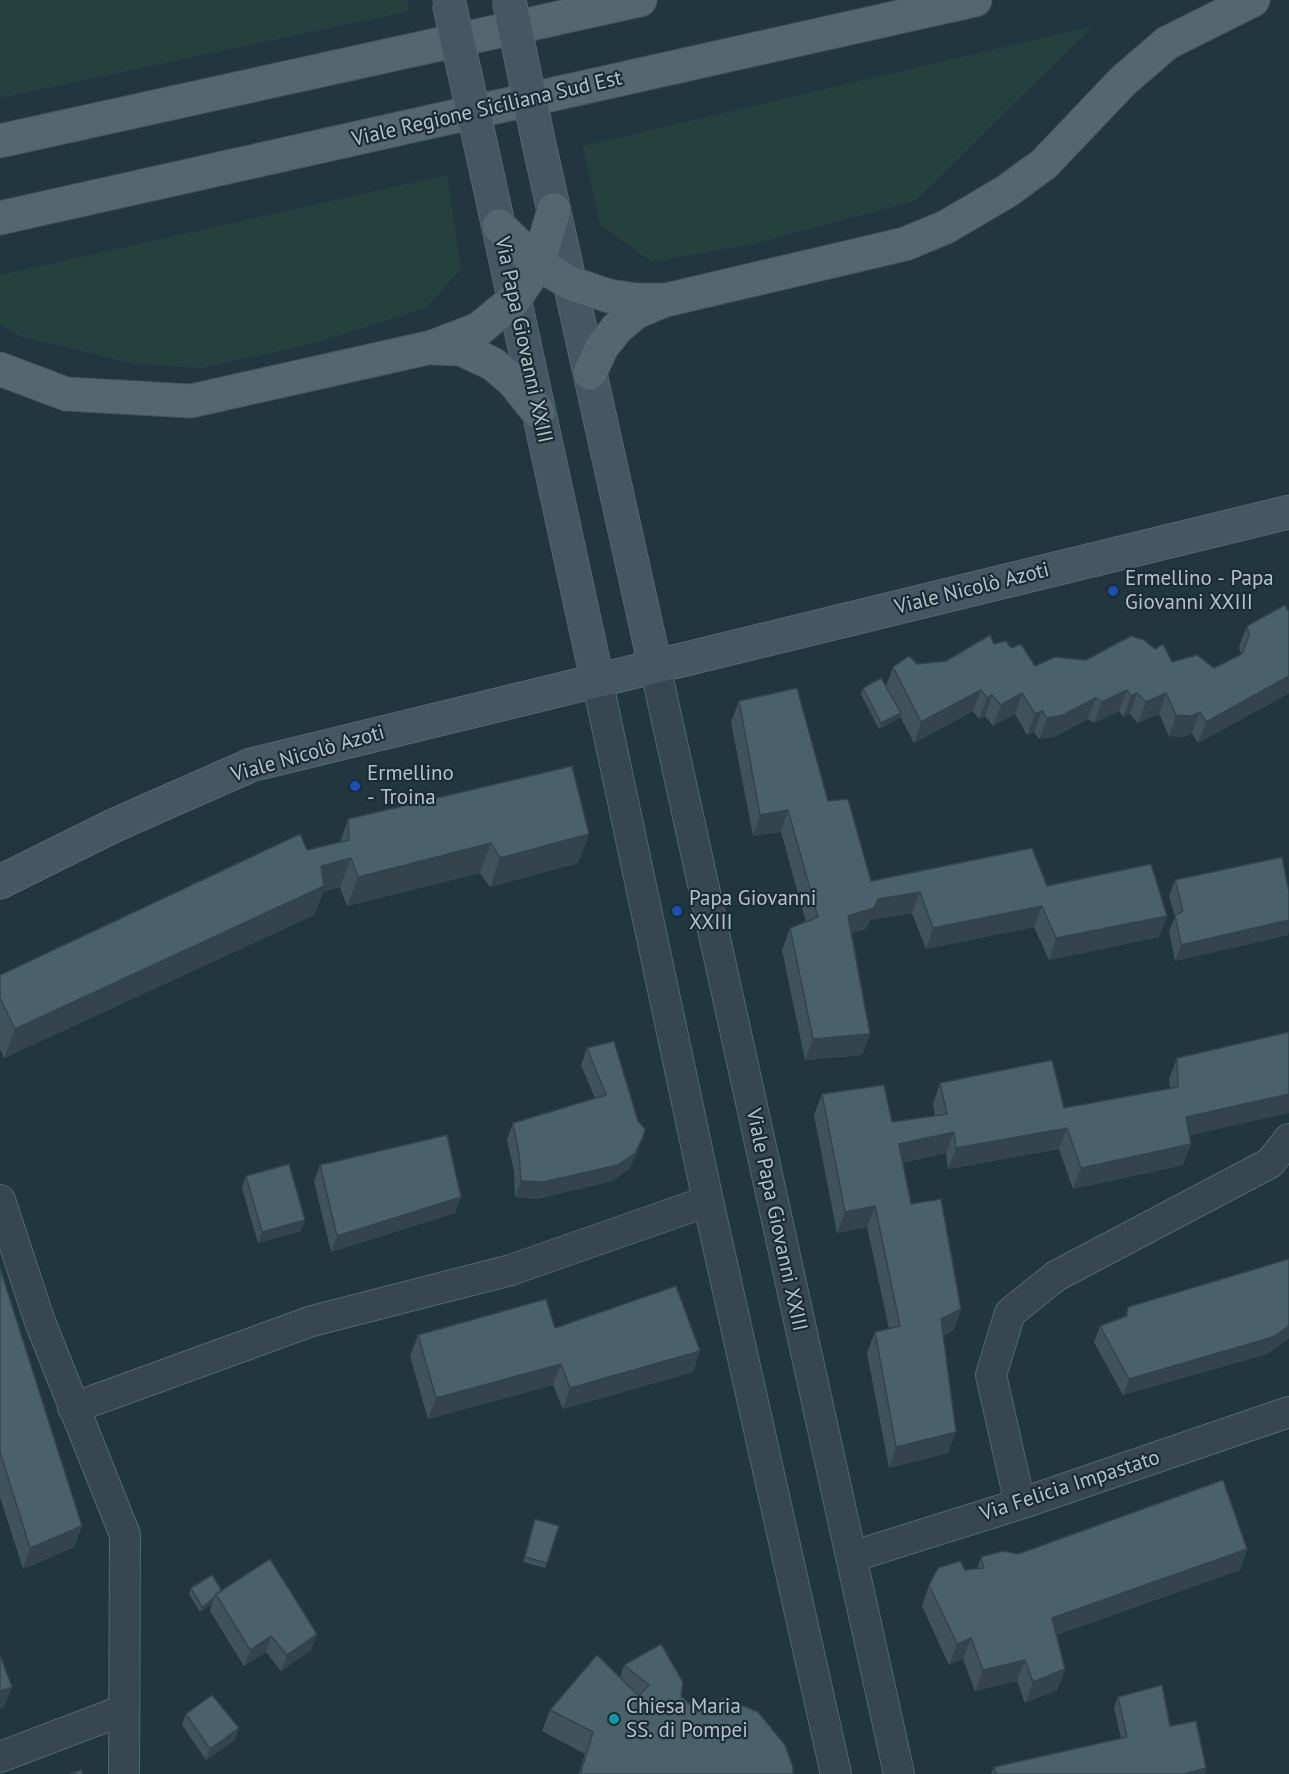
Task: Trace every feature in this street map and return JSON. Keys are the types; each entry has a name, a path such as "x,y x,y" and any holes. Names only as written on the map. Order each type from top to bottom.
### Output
{"main road":[{"path":"0,141 640,0"},
{"name":"Viale Regione Siciliana Sud Est","path":"0,218 975,0"},
{"path":"590,373 602,347 616,328 636,312 666,300 905,244 946,227 1007,191 1044,164 1122,81 1167,43 1253,0"},
{"path":"0,369 66,394 192,401 432,347 479,329 514,300 538,264 554,210"},
{"path":"499,226 538,264 570,283 609,296 636,300 666,300"},
{"path":"432,347 461,349 494,364 514,382 538,412"}],"street":[{"path":"509,0 655,666"},
{"name":"Via Papa Giovanni XXIII","path":"449,2 597,679"},
{"name":"Viale Nicolò Azoti","path":"0,882 115,825 251,765 1289,512"},
{"name":"Viale Papa Giovanni XXIII","path":"655,666 899,1774"},
{"path":"597,679 708,1201 836,1774"},
{"path":"1020,1504 991,1375 1010,1313 1056,1276 1270,1162 1289,1139"},
{"path":"0,1200 39,1319 125,1535 124,1774"},
{"path":"73,1408 312,1321 511,1269 708,1201"},
{"name":"Via Felicia Impastato","path":"851,1557 1288,1421"},
{"path":"0,1757 124,1710"}],"green space":[{"path":"0,0 406,0 410,11 0,98"},
{"path":"1093,26 915,201 753,244 652,262 600,225 583,146"},
{"path":"447,175 461,269 426,308 311,344 201,368 135,364 19,336 0,324 0,275"}],"building":[{"path":"1285,605 1289,612 1289,676 1206,722 1200,712 1192,716 1176,715 1166,693 1146,702 1137,693 1131,696 1127,690 1102,702 1096,698 1063,715 1047,718 1042,711 1035,714 1022,693 1001,705 992,695 987,698 981,690 921,722 893,667 909,656 917,664 946,661 990,635 994,644 1006,641 1011,648 1021,644 1035,666 1055,657 1086,660 1131,636 1144,640 1155,649 1163,644 1172,662 1197,655 1214,668 1242,654 1249,635 1247,626"},
{"path":"881,678 901,713 881,723 863,688"},
{"path":"797,688 828,801 848,799 871,881 1032,848 1047,886 1151,864 1167,916 1056,938 1042,906 933,928 920,892 878,899 874,908 848,916 870,1034 813,1039 790,928 818,917 788,810 760,815 739,701"},
{"path":"572,766 589,834 500,858 491,843 358,877 351,858 321,866 324,886 15,1029 0,998 0,975 300,834 307,850 349,840 348,819"},
{"path":"1282,857 1289,892 1289,920 1181,945 1175,915 1183,911 1175,880"},
{"path":"1289,1032 1289,1094 1186,1117 1191,1144 1081,1168 1067,1128 956,1148 954,1132 899,1144 911,1204 941,1199 961,1309 941,1319 956,1432 896,1447 875,1332 900,1326 875,1206 845,1212 822,1094 884,1085 892,1122 947,1114 940,1083 1052,1060 1064,1108 1178,1087 1177,1058"},
{"path":"614,1041 638,1121 645,1129 635,1153 618,1165 543,1182 521,1181 513,1123 606,1095 587,1048"},
{"path":"447,1135 461,1197 337,1236 320,1165"},
{"path":"289,1164 305,1220 262,1232 246,1176"},
{"path":"1289,1259 1289,1326 1273,1337 1129,1379 1100,1326 1127,1316 1128,1307"},
{"path":"0,1268 82,1526 30,1548 0,1452"},
{"path":"676,1286 700,1351 570,1388 561,1364 436,1398 418,1335 546,1299 555,1328"},
{"path":"1223,1480 1247,1549 1052,1618 1065,1669 1033,1682 1025,1660 983,1670 971,1638 957,1644 929,1585 938,1568 960,1561 965,1570 984,1568 981,1557 1003,1551 1018,1554"},
{"path":"535,1519 559,1526 547,1563 525,1557"},
{"path":"270,1559 317,1634 287,1655 271,1636 250,1650 216,1594"},
{"path":"212,1575 222,1591 202,1607 191,1588"},
{"name":"Chiesa Maria SS. di Pompei","path":"661,1644 683,1682 681,1696 689,1704 726,1699 758,1712 785,1745 793,1767 793,1774 581,1774 593,1732 550,1710 597,1655 639,1696 649,1685 624,1665"},
{"path":"0,1655 12,1687 0,1691"},
{"path":"1162,1685 1170,1726 1196,1721 1206,1768 1184,1774 996,1774 994,1767 1127,1737 1118,1697"},
{"path":"212,1695 239,1728 210,1749 186,1714"},
{"path":"81,1770 83,1774 70,1774"}],"place":[{"name":"Ermellino - Papa Giovanni XXIII","path":"1113,591"},
{"name":"Ermellino - Troina","path":"355,786"},
{"name":"Papa Giovanni XXIII","path":"677,911"},
{"name":"Chiesa Maria SS. di Pompei","path":"614,1719"}]}
